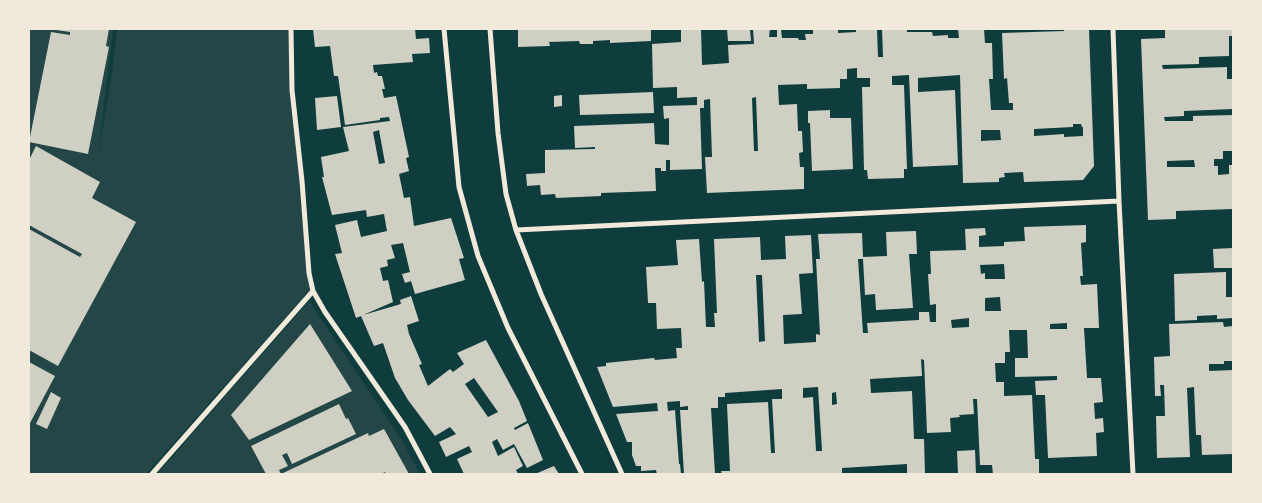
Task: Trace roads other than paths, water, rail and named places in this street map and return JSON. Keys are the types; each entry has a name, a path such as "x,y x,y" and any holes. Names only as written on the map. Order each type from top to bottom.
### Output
{"street":[{"path":"291,29 292,90 302,181 309,273 313,291 325,312 405,427 430,474"},
{"path":"444,29 459,187 478,256 508,328 582,474"},
{"path":"490,29 498,133 506,194 516,230 541,294 622,474"},
{"path":"1113,29 1119,201 1133,474"},
{"path":"516,230 1119,201"},
{"path":"152,474 313,291"}]}
